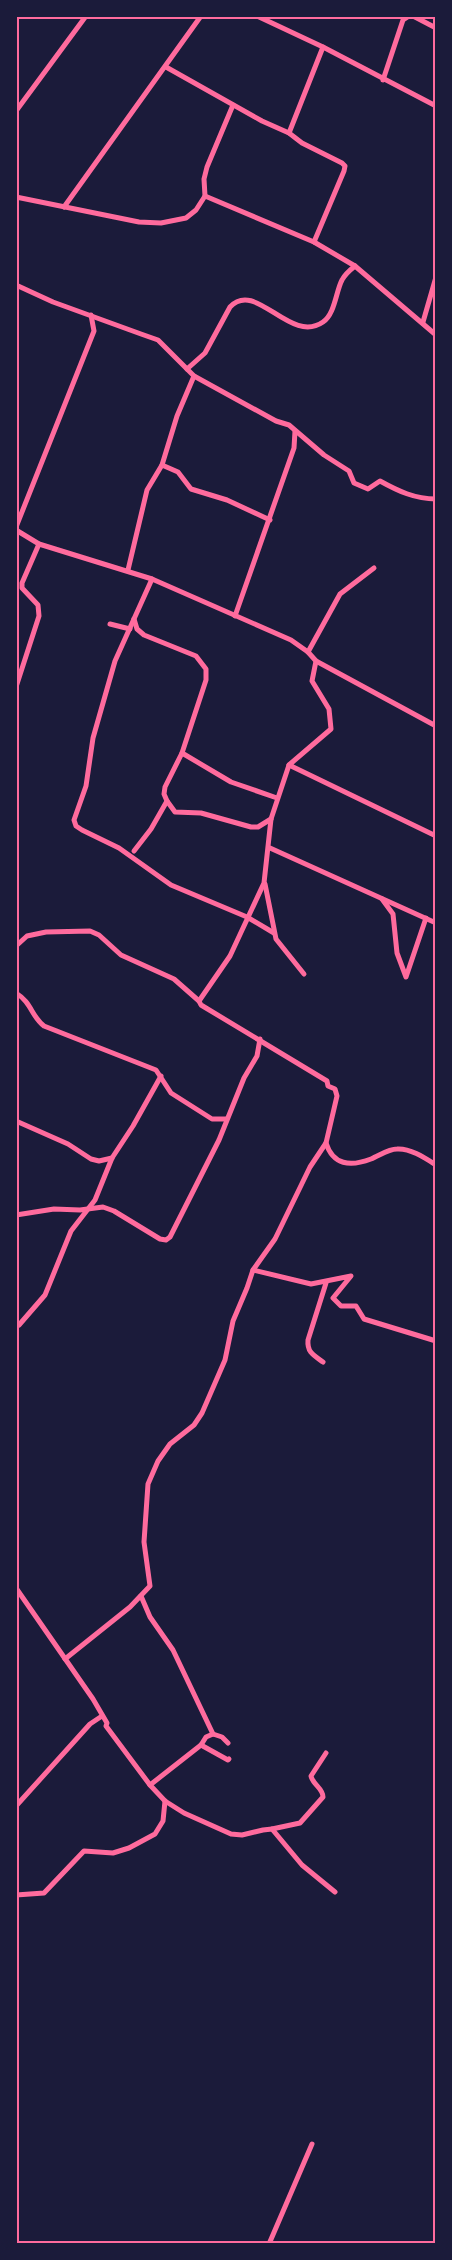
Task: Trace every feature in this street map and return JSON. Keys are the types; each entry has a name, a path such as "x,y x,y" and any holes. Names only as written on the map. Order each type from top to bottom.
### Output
{"street":[{"path":"16,111 86,16"},
{"path":"64,207 201,16"},
{"path":"257,16 323,47 435,106"},
{"path":"384,80 403,20 411,16 435,28"},
{"path":"289,133 323,47"},
{"path":"166,67 232,105 289,133 302,143 342,162 345,166 314,242"},
{"path":"16,197 139,222 161,223 186,218 196,210 204,196 207,167 232,105"},
{"path":"204,196 314,242 355,266 423,322 435,335"},
{"path":"187,369 205,353 235,301 243,299 256,303 292,324 315,325 323,322 328,316 341,281 355,266"},
{"path":"423,322 435,277"},
{"path":"16,285 53,302 141,334 153,336 194,376 276,421 290,425 324,455 349,471 354,483 368,489 380,481 401,493 424,499 435,499"},
{"path":"91,315 93,331 16,528 39,544 152,579 291,640 308,652 316,662 435,726"},
{"path":"128,570 147,490 162,465 177,416 194,376"},
{"path":"235,616 294,448 295,431"},
{"path":"162,465 178,472 191,489 227,500 270,520"},
{"path":"16,687 39,616 38,605 22,588 22,583 39,544"},
{"path":"308,652 340,594 374,568"},
{"path":"152,579 115,661 93,738 86,786 74,820 76,826 120,848 179,890 247,917 274,933"},
{"path":"134,619 137,629"},
{"path":"110,624 137,629 152,640 196,656 206,669 206,680 182,753 165,787 167,801 176,812 201,813 251,827 271,819"},
{"path":"199,1000 230,956 264,883 270,848 271,819 289,765 330,729 329,709 312,681 316,662"},
{"path":"182,753 231,782 277,798"},
{"path":"289,765 435,836"},
{"path":"134,851 151,829 167,801"},
{"path":"270,848 435,922"},
{"path":"264,883 276,939 304,974"},
{"path":"382,899 393,914 397,953 406,976 426,918"},
{"path":"16,946 27,936 46,932 90,931 99,935 121,955 174,979 199,1000 201,1005 327,1081 328,1086 335,1089 337,1096 326,1143 310,1167 275,1239 253,1270 230,1329 225,1360 202,1413 194,1425 170,1444 158,1461 148,1484 144,1542 150,1586 65,1659"},
{"path":"16,993 28,1002 37,1021 44,1026 156,1070 166,1089 212,1119 226,1119"},
{"path":"16,1215 54,1209 80,1210 104,1207 160,1239 170,1238 219,1140 244,1078 257,1056 260,1039"},
{"path":"19,1325 45,1295 71,1231 89,1209 112,1158 161,1076"},
{"path":"16,1121 58,1139 91,1159 99,1161 112,1158"},
{"path":"326,1143 330,1155 336,1160 349,1163 371,1159 396,1148 406,1150 435,1165"},
{"path":"253,1270 299,1283 326,1283 351,1276 333,1298 341,1306 356,1306 364,1319 435,1341"},
{"path":"322,1362 307,1348 326,1283"},
{"path":"16,1588 93,1698 107,1723 106,1726 150,1785 165,1801 184,1813 231,1834 242,1835 300,1822 323,1797 323,1793 311,1776 326,1753"},
{"path":"141,1596 150,1617 173,1650 213,1734"},
{"path":"16,1806 90,1724 102,1716"},
{"path":"150,1785 201,1745 206,1737 213,1734 222,1737 228,1743"},
{"path":"201,1745 229,1759"},
{"path":"16,1895 44,1893 84,1851 113,1853 129,1848 155,1834 163,1821 165,1801"},
{"path":"272,1829 302,1865 335,1892"},
{"path":"269,2244 312,2144"}]}
